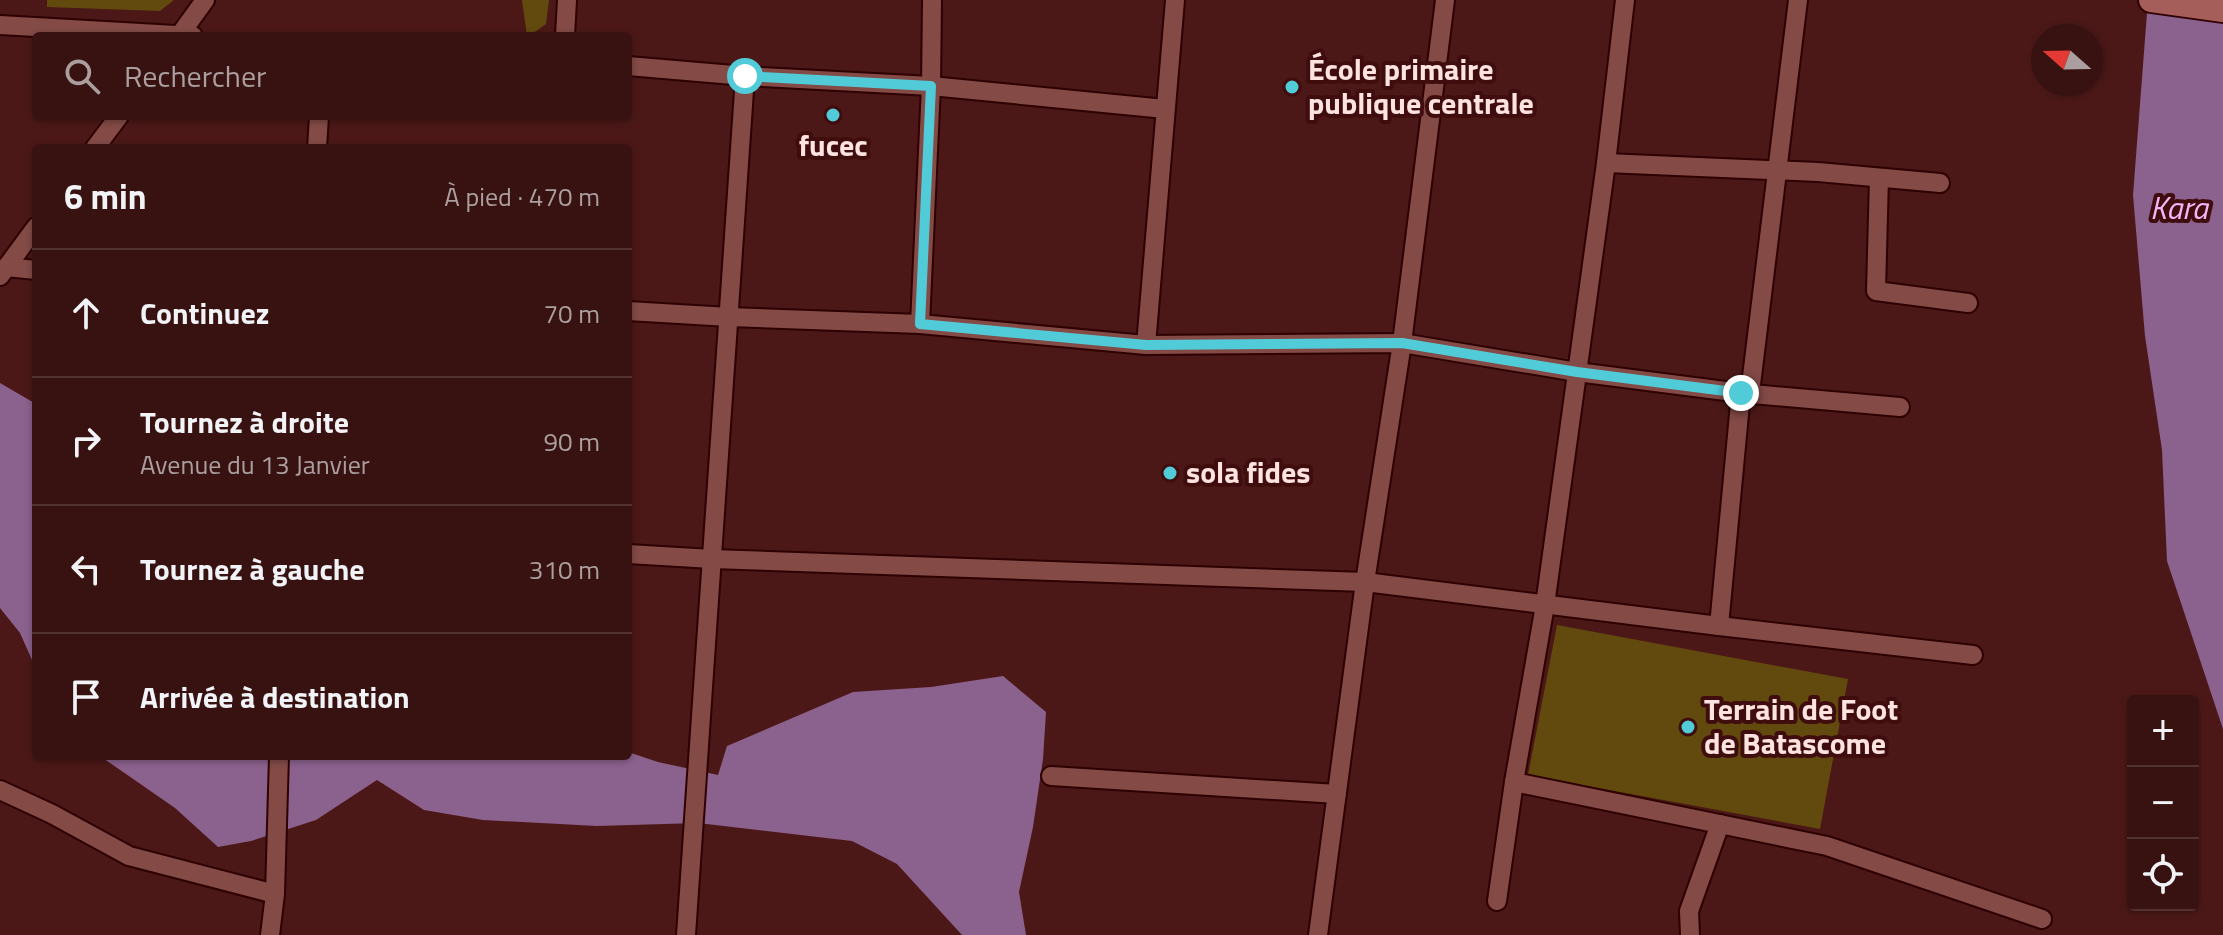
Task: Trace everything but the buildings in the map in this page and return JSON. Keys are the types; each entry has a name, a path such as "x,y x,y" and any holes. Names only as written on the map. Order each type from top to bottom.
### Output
{"main road":[{"path":"2151,0 2223,10"}],"street":[{"path":"186,32 205,0"},
{"path":"565,32 567,0"},
{"path":"920,324 932,0"},
{"path":"1146,345 1175,0"},
{"path":"1318,935 1365,582 1402,343 1445,0"},
{"path":"1497,901 1545,605 1606,163 1625,0"},
{"path":"1719,626 1798,0"},
{"path":"0,25 117,32"},
{"path":"632,66 931,86 1165,109"},
{"path":"686,935 745,76"},
{"path":"98,144 116,120"},
{"path":"317,144 319,120"},
{"path":"1606,163 1818,172 1940,183"},
{"path":"1879,178 1876,291 1968,303"},
{"path":"3,272 32,232"},
{"path":"3,272 32,270"},
{"path":"632,311 920,324 1146,345 1402,343 1577,372 1746,393 1900,407"},
{"path":"632,554 1365,582 1973,655"},
{"path":"270,935 275,894 279,760"},
{"path":"1051,776 1337,794"},
{"path":"1514,782 1827,846 2042,919"},
{"path":"0,790 129,856 275,894"},
{"path":"1690,935 1689,911 1720,824"}],"shaded area":[{"path":"47,0 174,0 160,11 47,7"},
{"path":"522,0 549,0 546,24 535,32 526,32"},
{"name":"Terrain de Foot de Batascome","path":"1557,625 1848,679 1820,829 1528,775"}],"water":[{"name":"Kara","path":"2148,0 2223,0 2223,729 2167,561 2162,450 2145,336 2133,195"},
{"path":"0,383 32,402 32,660 20,633 0,608"},
{"path":"1003,676 1046,712 1033,827 1019,892 1026,935 962,935 897,864 852,841 698,823 597,826 483,820 424,810 377,780 316,820 251,841 218,847 175,808 106,760 632,760 632,753 718,775 727,746 853,692 931,687"}],"place":[{"name":"École primaire publique centrale","path":"1292,87"},
{"name":"fucec","path":"833,115"},
{"name":"sola fides","path":"1170,473"},
{"name":"Terrain de Foot de Batascome","path":"1688,727"}],"route":[{"path":"745,76 931,86 920,324 1146,345 1402,343 1577,372 1741,393"}]}
